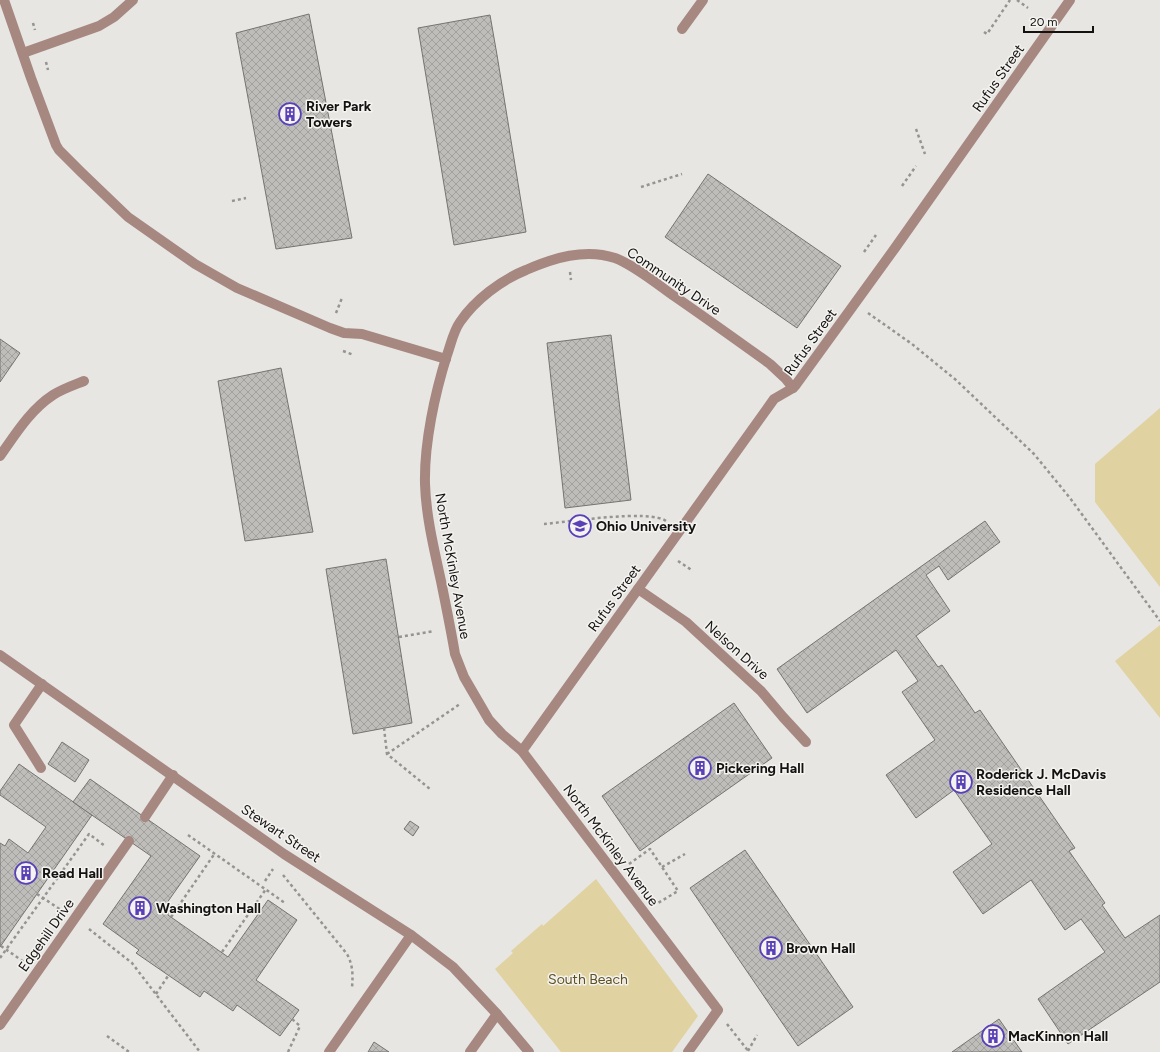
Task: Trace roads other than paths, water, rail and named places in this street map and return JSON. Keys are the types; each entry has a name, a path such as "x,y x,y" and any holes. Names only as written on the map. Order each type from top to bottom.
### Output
{"street":[{"path":"4,0 53,140 59,150 128,217 195,264 237,288 344,333 362,334 446,359"},
{"path":"22,53 99,26 114,17 133,0"},
{"path":"682,29 703,0"},
{"name":"Rufus Street","path":"522,750 774,399 793,388 909,228 1070,0"},
{"name":"Community Drive","path":"446,359 454,332 460,322 482,297 500,285 519,273 543,262 568,255 605,255 617,259 642,273 770,364 793,388"},
{"name":"North McKinley Avenue","path":"446,359 438,384 432,414 425,484 433,546 455,654 464,677 489,720 502,734 522,750 718,1010 688,1052"},
{"path":"0,456 18,431 43,402 54,394 84,381"},
{"name":"Nelson Drive","path":"638,589 686,622 761,691 782,717 806,742"},
{"name":"Stewart Street","path":"0,655 284,854 411,935 453,967 497,1014 528,1052"},
{"path":"41,768 14,725 42,684"},
{"path":"145,817 173,775"},
{"name":"Edgehill Drive","path":"0,1025 129,841"},
{"path":"330,1052 411,935"},
{"path":"470,1052 497,1014"}],"place":[{"name":"River Park Towers","path":"290,114"},
{"name":"Ohio University","path":"580,526"},
{"name":"Pickering Hall","path":"700,768"},
{"name":"Roderick J. McDavis Residence Hall","path":"961,782"},
{"name":"Read Hall","path":"26,873"},
{"name":"Washington Hall","path":"140,908"},
{"name":"Brown Hall","path":"771,948"},
{"name":"MacKinnon Hall","path":"993,1036"}],"park label":[{"name":"South Beach","path":"588,979"}]}
